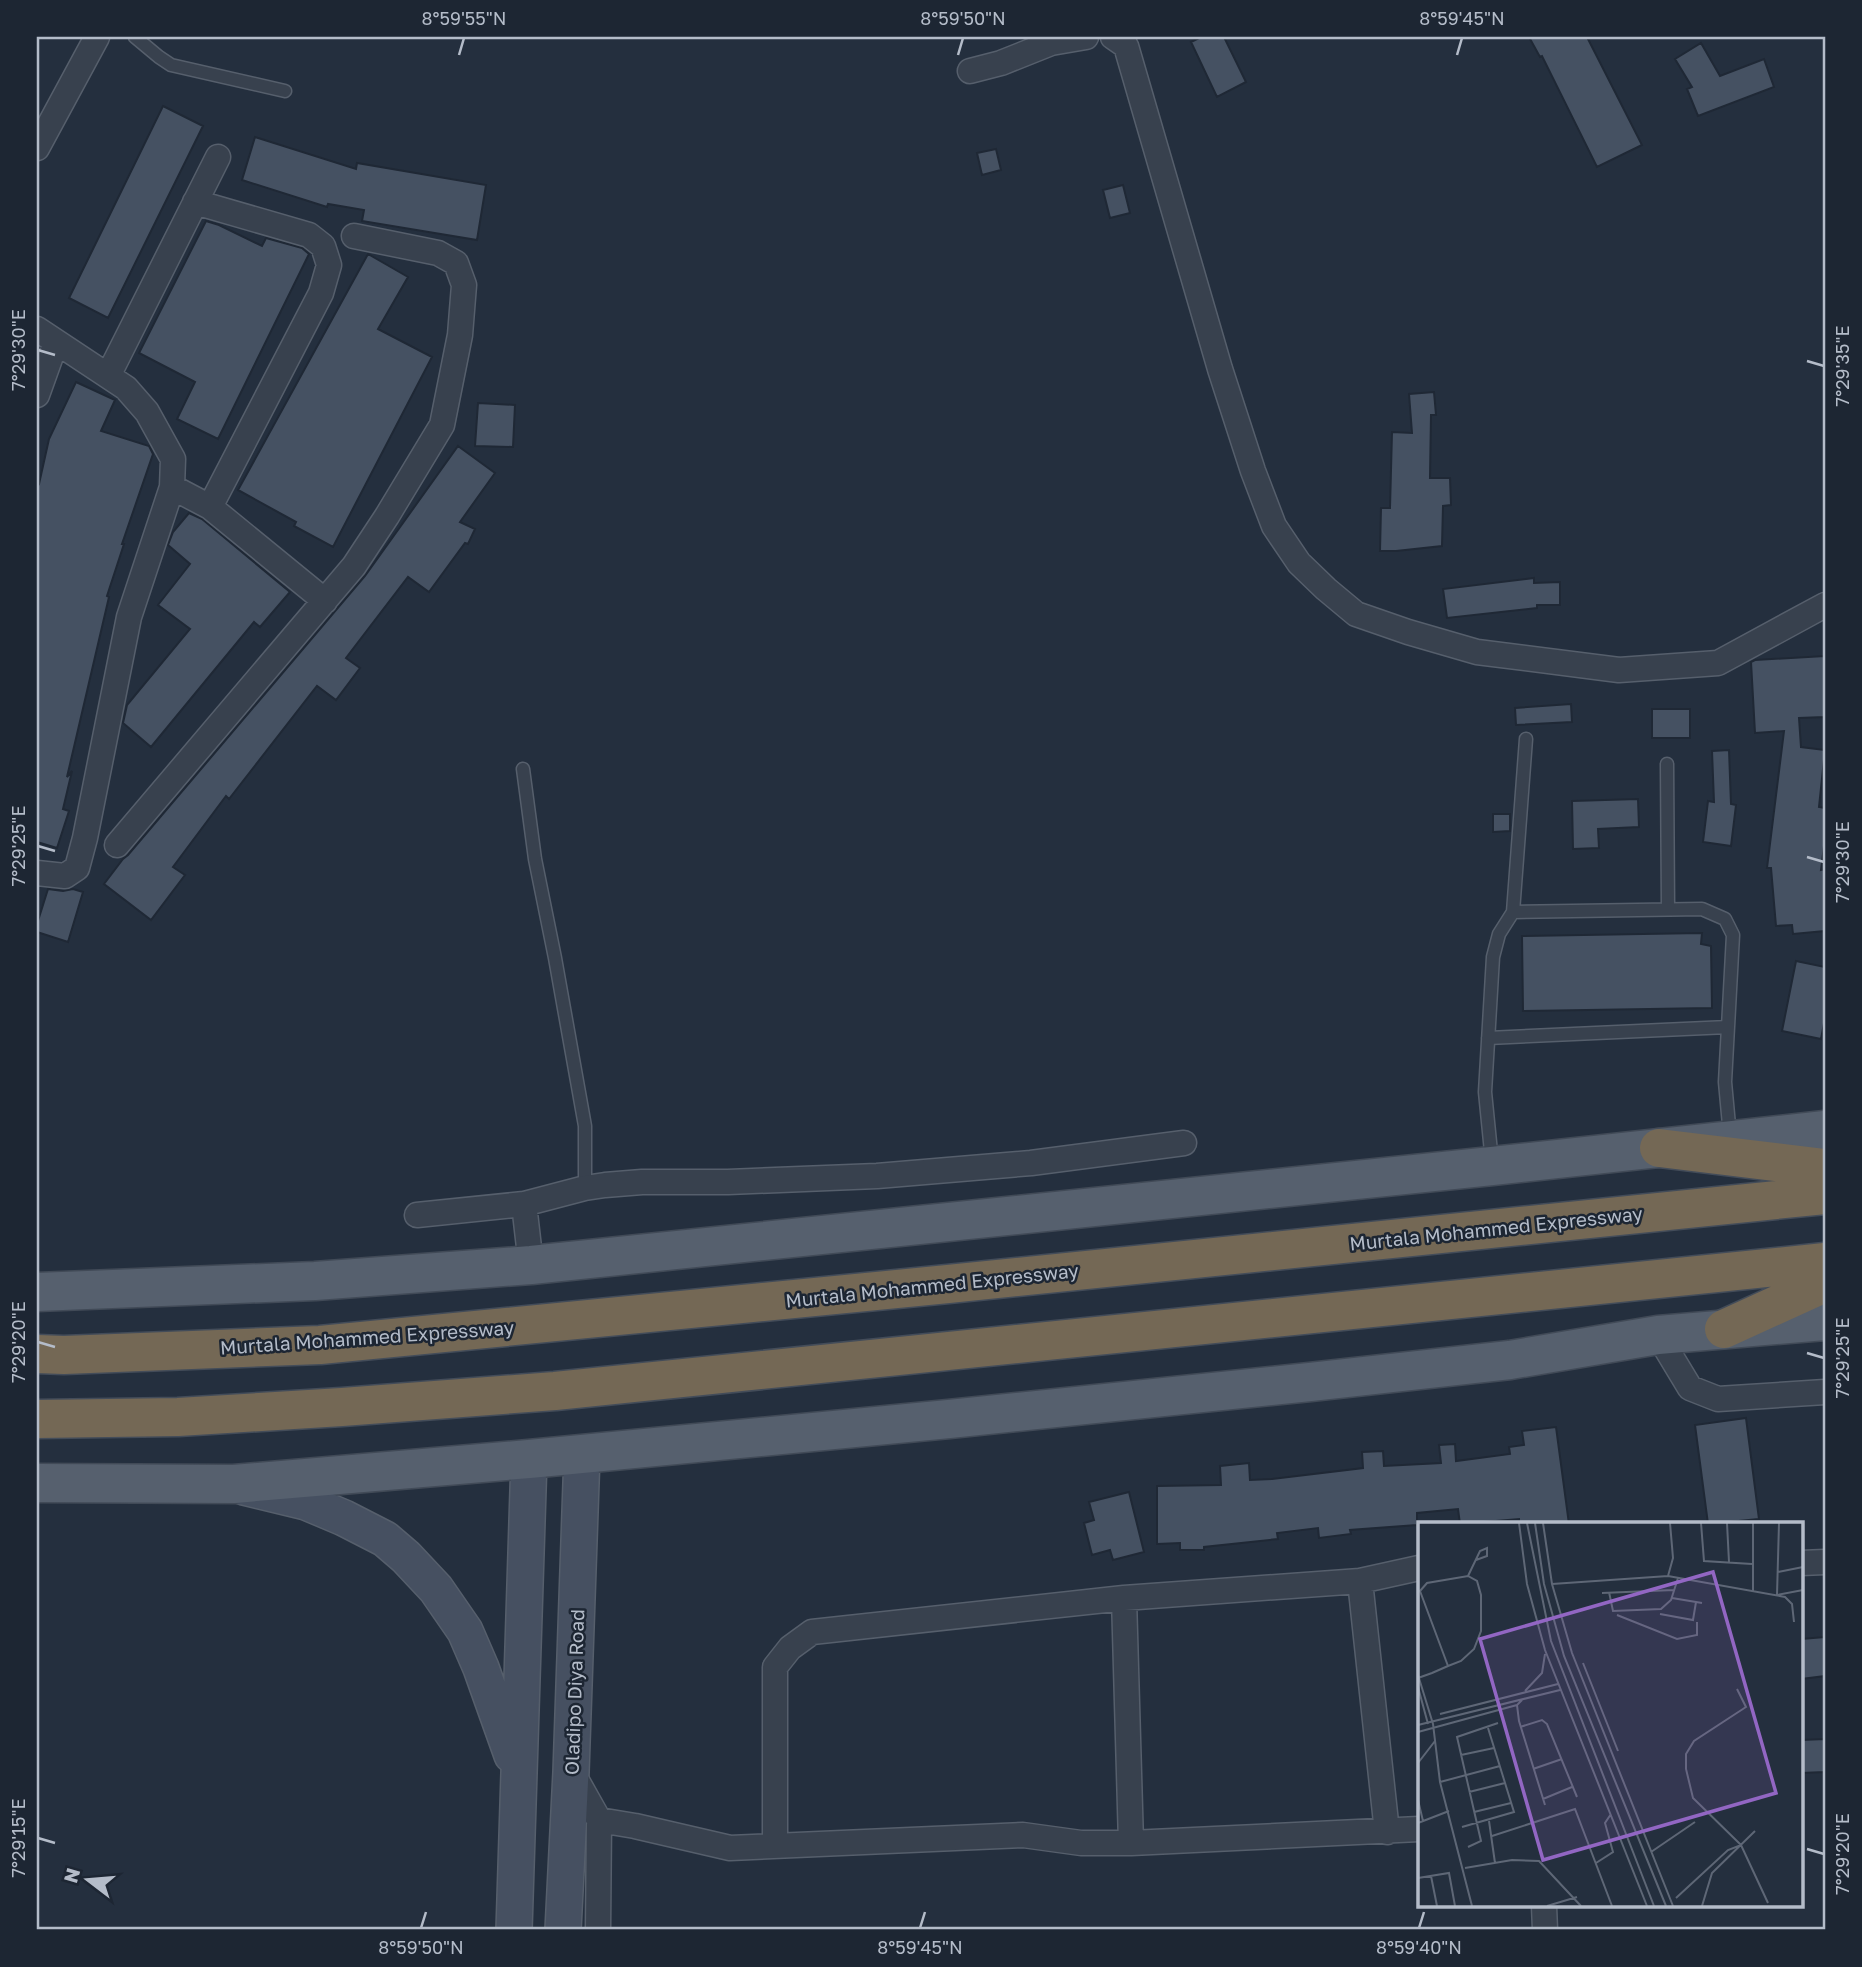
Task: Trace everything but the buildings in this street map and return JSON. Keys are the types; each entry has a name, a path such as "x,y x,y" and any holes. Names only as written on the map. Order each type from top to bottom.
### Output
{"highway":[{"path":"1659,1148 1825,1168"},
{"name":"Murtala Mohammed Expressway","path":"37,1354 320,1345 1825,1195"},
{"path":"37,1419 192,1416 555,1391 1825,1262"},
{"path":"1724,1329 1825,1283"}],"main road":[{"path":"37,1292 315,1281 531,1265 1825,1130"},
{"path":"37,1483 234,1484 529,1459 963,1418 1497,1362 1658,1335 1825,1321"},
{"name":"Oladipo Diya Road","path":"563,1930 582,1454"},
{"path":"514,1930 529,1459"},
{"path":"234,1484 306,1502 344,1518 385,1539 406,1557 436,1589 465,1631 519,1774"}],"street":[{"path":"37,148 97,37"},
{"path":"970,71 1001,63 1051,43 1086,37"},
{"path":"1114,37 1126,46 1220,369 1252,471 1274,526 1299,563 1356,614 1477,652 1619,670 1718,663 1825,605"},
{"path":"108,376 218,157"},
{"path":"195,202 309,235 323,246 329,265 321,293 210,507"},
{"path":"117,845 354,566 442,425 460,335 464,285 456,263 438,253 354,236"},
{"path":"37,395 47,335 125,388 147,412 173,458 172,487 129,617 77,868 65,876 37,873"},
{"path":"172,487 210,507 325,601"},
{"path":"417,1215 524,1205 585,1188 642,1182 729,1182 877,1176 1031,1163 1184,1143"},
{"path":"524,1205 531,1265"},
{"path":"1658,1335 1690,1388 1718,1399 1825,1392"},
{"path":"1802,1563 1825,1562"},
{"path":"775,1846 775,1667 790,1648 812,1632 1124,1598 1360,1581 1418,1569"},
{"path":"1360,1581 1387,1832"},
{"path":"1124,1598 1131,1843"},
{"path":"571,1772 599,1820 598,1930"},
{"path":"599,1820 730,1848 1023,1835 1081,1843 1131,1843 1418,1829"},
{"path":"1544,1908 1545,1930"}],"lane":[{"path":"135,37 171,65 285,91"},
{"path":"1492,1166 1485,1092 1493,957 1499,934 1513,912 1526,739"},
{"path":"1667,764 1668,909"},
{"path":"523,769 535,859 584,1126 585,1188"},
{"path":"1513,912 1702,909 1725,919 1733,934 1725,1082 1731,1140"},
{"path":"1488,1038 1728,1027"}]}
